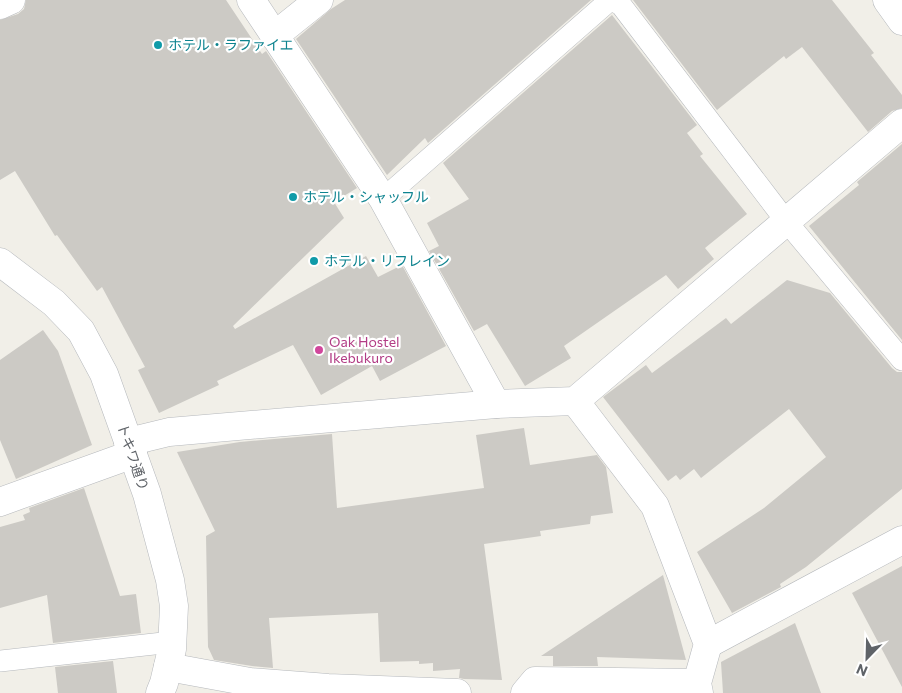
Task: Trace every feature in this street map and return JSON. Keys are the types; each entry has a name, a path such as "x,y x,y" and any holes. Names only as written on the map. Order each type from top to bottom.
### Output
{"street":[{"path":"0,5 12,0"},
{"path":"251,0 383,198 496,404"},
{"path":"274,36 319,0"},
{"path":"887,0 902,21"},
{"path":"0,502 169,432 496,404 575,401 902,123"},
{"name":"トキワ通り","path":"0,262 54,303 81,331 104,374 147,494 170,580 174,606 170,654 160,693"},
{"path":"525,693 535,681 698,688 708,644 655,506 575,401"},
{"path":"708,644 902,540"},
{"path":"170,654 250,682 328,688 457,693"}],"lane":[{"path":"383,198 611,0 621,5 786,221 902,360"},
{"path":"0,661 170,654"}],"building":[{"path":"26,0 226,0 262,54 266,51 357,188 334,202 344,218 233,326 235,329 366,256 378,277 402,265 446,346 380,381 372,366 321,395 293,345 217,381 219,385 159,413 138,370 145,367 102,287 97,291 57,235 55,236 15,171 0,180 0,20 18,14 24,9"},
{"path":"345,0 591,0 428,143 425,138 387,175 296,39 331,9"},
{"path":"633,0 832,0 874,53 871,55 902,95 902,108 892,111 868,132 802,47 786,59 784,56 717,110"},
{"path":"612,15 697,125 687,133 703,154 700,156 747,214 705,248 714,259 678,289 666,275 564,346 571,358 525,386 487,324 474,331 429,251 439,246 427,223 469,199 443,163"},
{"path":"902,144 902,340 809,226 859,185 857,182"},
{"path":"787,280 830,293 892,368 897,372 902,372 902,489 806,567 780,584 781,587 732,613 697,552 764,508 826,457 789,409 701,478 694,469 680,480 676,475 668,481 603,397 646,365 652,373 726,318 731,324"},
{"path":"43,330 58,351 92,445 16,479 0,440 0,360"},
{"path":"524,428 530,465 597,455 606,467 613,513 591,516 590,524 540,531 541,536 484,544 502,680 459,678 460,669 433,671 433,663 419,664 419,661 380,662 378,613 269,618 273,668 214,660 208,647 206,536 215,531 177,452 240,442 332,434 337,508 484,488 476,435"},
{"path":"84,488 120,596 136,594 141,633 53,643 47,595 0,608 0,527 25,520 23,515 30,512 29,508"},
{"path":"902,566 902,687 852,593"},
{"path":"663,575 686,660 597,657 598,666 553,666 553,656 541,656"},
{"path":"795,623 821,693 723,693 721,662"},
{"path":"113,661 117,693 58,693 55,667"}],"place":[{"name":"ホテル・ラファイエ","path":"158,45"},
{"name":"ホテル・シャッフル","path":"293,197"},
{"name":"ホテル・リフレイン","path":"314,261"},
{"name":"Oak Hostel Ikebukuro","path":"319,350"}]}
